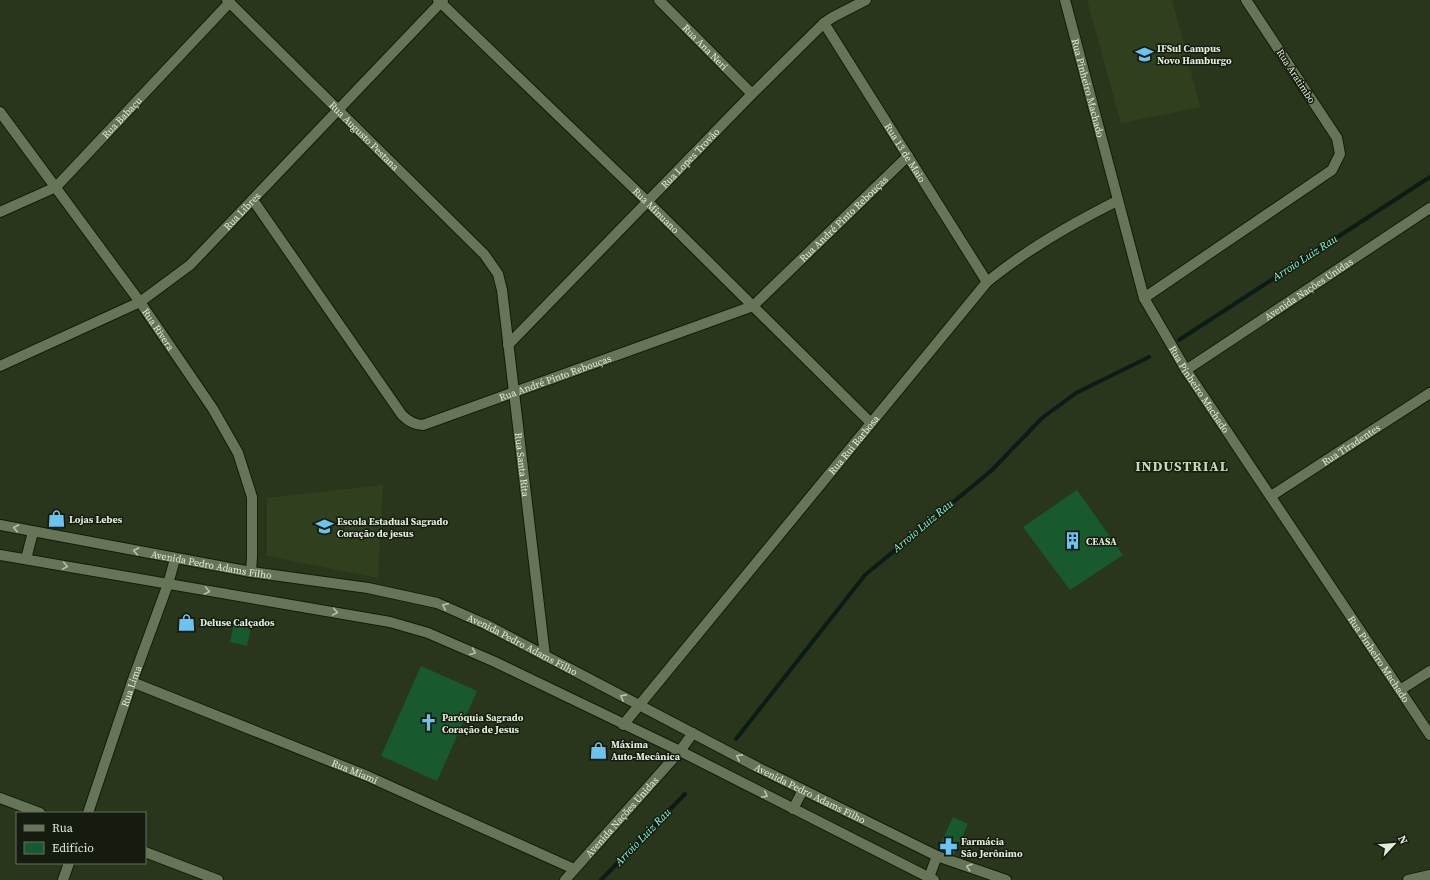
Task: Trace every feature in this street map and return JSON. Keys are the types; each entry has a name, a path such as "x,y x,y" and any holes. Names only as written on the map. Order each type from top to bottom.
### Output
{"street":[{"name":"Rua Ana Neri","path":"658,0 752,94"},
{"name":"Rua Lopes Trovão","path":"508,345 752,94 824,23 866,0"},
{"name":"Rua Pinheiro Machado","path":"1065,0 1117,201 1144,298 1186,370 1430,735"},
{"name":"Rua Aratimbo","path":"1144,298 1332,170 1340,154 1337,138 1246,0"},
{"name":"Rua Augusto Pestana","path":"228,1 484,254 498,274"},
{"name":"Rua Babaçu","path":"0,212 56,187 228,1"},
{"name":"Rua Libres","path":"0,366 140,302 190,265 441,1"},
{"name":"Rua Minuano","path":"441,1 648,202 871,423"},
{"name":"Rua 13 de Maio","path":"824,23 988,282"},
{"name":"Rua Rivera","path":"0,112 140,302 213,409 238,453 252,497 251,572"},
{"name":"Rua André Pinto Rebouças","path":"253,200 402,415 409,422 417,425 431,424 752,306 908,156"},
{"name":"Rua Rui Barbosa","path":"623,725 988,282 1008,265 1039,244 1117,201"},
{"name":"Avenida Nações Unidas","path":"1186,370 1430,208"},
{"name":"Rua Santa Rita","path":"498,274 502,290 545,656"},
{"name":"Rua Tiradentes","path":"1271,496 1430,393"},
{"name":"Avenida Pedro Adams Filho","path":"0,525 175,559 251,572 368,588 437,603 485,624 802,790 937,856 1006,880"},
{"path":"26,559 32,532"},
{"name":"Avenida Pedro Adams Filho","path":"0,555 390,622 428,633 495,662 623,725 680,751 930,879"},
{"name":"Rua Lima","path":"88,812 132,682 168,584 175,559"},
{"path":"1400,690 1430,671"},
{"name":"Rua Miami","path":"132,682 365,775 574,869"},
{"name":"Avenida Nações Unidas","path":"565,880 680,751 693,733"},
{"path":"793,809 802,790"},
{"path":"0,798 37,812"},
{"path":"146,852 218,880"},
{"path":"930,879 937,856"},
{"path":"62,880 69,864"},
{"path":"1408,880 1430,875"}],"shaded area":[{"name":"IFSul Campus Novo Hamburgo","path":"1087,0 1172,0 1200,107 1121,123"},
{"name":"Escola Estadual Sagrado Coração de jesus","path":"383,485 378,578 267,556 267,498"}],"building":[{"name":"CEASA","path":"1077,490 1123,555 1070,590 1023,527"},
{"path":"235,620 252,623 247,646 230,642"},
{"name":"Paróquia Sagrado Coração de Jesus","path":"421,666 477,691 437,781 381,756"},
{"path":"953,817 968,824 954,855 938,849"}],"waterway":[{"name":"Arroio Luiz Rau","path":"1179,340 1430,177"},
{"name":"Arroio Luiz Rau","path":"736,739 865,575 992,470 1042,418 1076,393 1149,357"},
{"name":"Arroio Luiz Rau","path":"601,880 685,794"}],"place":[{"name":"IFSul Campus Novo Hamburgo","path":"1144,54"},
{"name":"Lojas Lebes","path":"56,519"},
{"name":"Escola Estadual Sagrado Coração de jesus","path":"324,527"},
{"name":"CEASA","path":"1073,541"},
{"name":"Deluse Calçados","path":"187,622"},
{"name":"Paróquia Sagrado Coração de Jesus","path":"429,723"},
{"name":"Máxima Auto-Mecânica","path":"598,750"},
{"name":"Farmácia São Jerônimo","path":"948,847"}],"district":[{"name":"INDUSTRIAL","path":"1182,466"}]}
